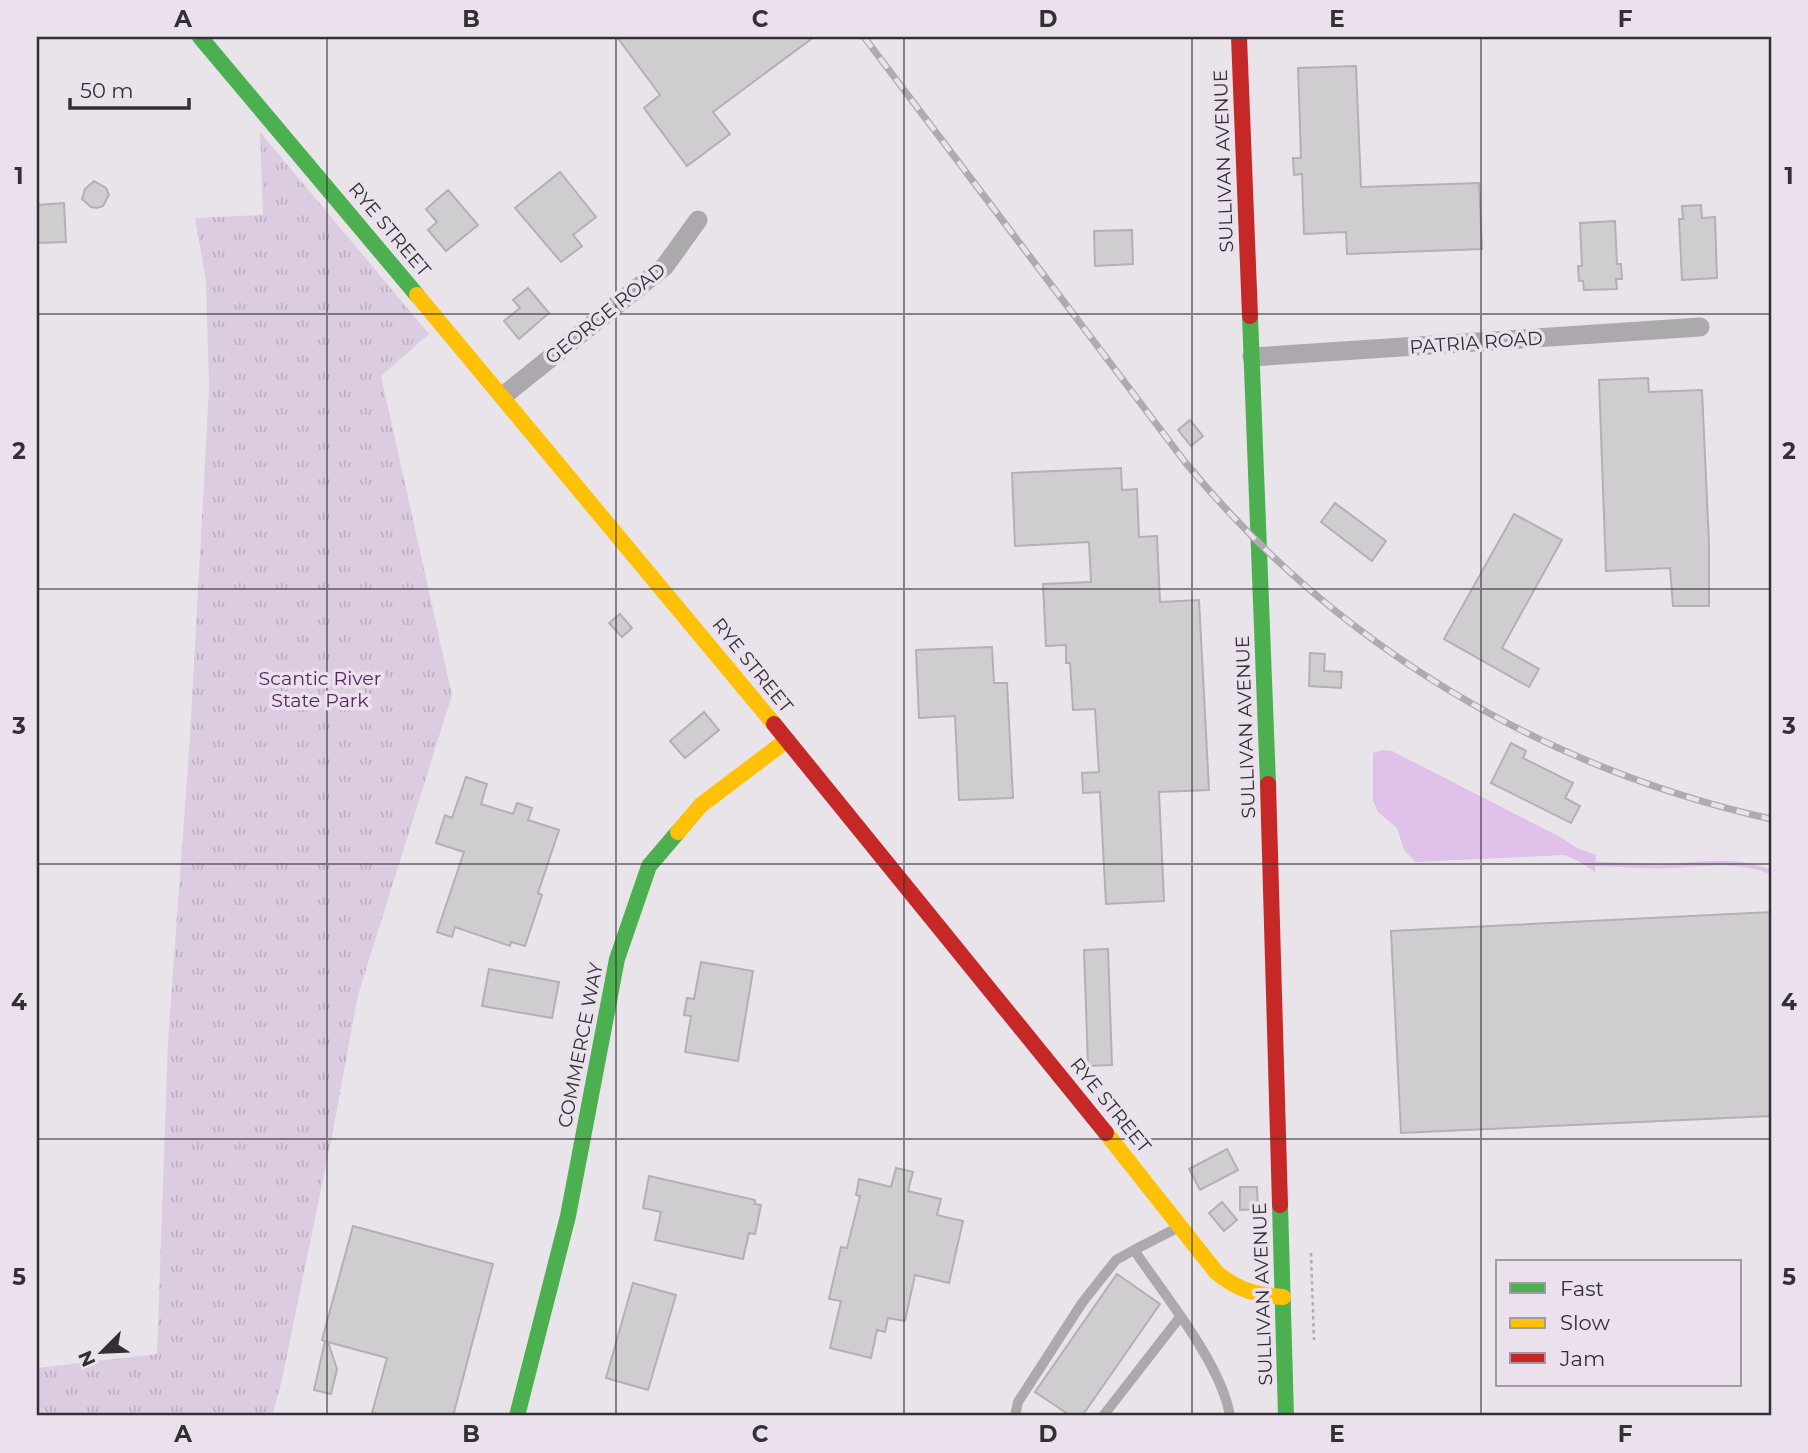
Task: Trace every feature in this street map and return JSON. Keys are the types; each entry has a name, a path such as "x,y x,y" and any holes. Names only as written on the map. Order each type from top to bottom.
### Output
{"street":[{"name":"RYE STREET","path":"200,37 503,396 787,740 1210,1265 1229,1283 1251,1293 1283,1297"},
{"name":"SULLIVAN AVENUE","path":"1240,37 1286,1416"},
{"name":"GEORGE ROAD","path":"503,396 666,266 698,220"},
{"name":"PATRIA ROAD","path":"1252,357 1700,327"},
{"name":"COMMERCE WAY","path":"517,1416 569,1216 617,959 649,866 701,805 787,740"}],"lane":[{"path":"1015,1416 1018,1402 1082,1303 1116,1260 1181,1226"},
{"path":"1134,1250 1214,1372 1230,1416"},
{"path":"1103,1416 1180,1317"}],"path":[{"path":"1311,1253 1314,1340"}],"green space":[{"name":"Scantic River State Park","path":"260,132 429,334 381,376 452,695 358,995 332,1136 272,1416 37,1416 37,1368 157,1354 168,1041 190,736 209,389 206,281 195,218 263,215"}],"shaded area":[{"path":"1392,751 1577,848 1596,855 1595,872 1564,855 1416,862 1404,850 1397,828 1378,812 1373,801 1373,753"}],"building":[{"path":"617,37 814,37 713,112 730,134 687,166 644,108 660,95"},
{"path":"1356,66 1361,187 1479,183 1482,249 1347,254 1346,232 1304,234 1302,174 1294,175 1293,158 1301,158 1298,68"},
{"path":"560,172 596,217 573,235 582,246 561,262 515,208"},
{"path":"94,181 106,188 109,195 103,206 97,208 91,207 82,199 85,189"},
{"path":"448,190 478,225 446,251 428,230 437,222 426,209"},
{"path":"64,203 66,242 37,243 37,205"},
{"path":"1701,205 1702,218 1715,217 1717,278 1682,280 1679,219 1683,219 1682,206"},
{"path":"1615,221 1617,264 1621,264 1622,279 1616,279 1617,289 1584,290 1583,281 1579,281 1578,266 1582,266 1580,223"},
{"path":"1132,230 1133,264 1095,266 1094,231"},
{"path":"528,288 549,313 519,339 504,321 520,308 513,300"},
{"path":"1648,378 1649,392 1702,390 1709,606 1673,606 1670,568 1606,571 1599,380"},
{"path":"1190,420 1203,436 1191,446 1178,430"},
{"path":"1121,468 1122,490 1137,489 1139,537 1157,536 1160,602 1199,600 1209,790 1159,792 1164,901 1106,904 1100,792 1083,793 1082,773 1099,772 1095,709 1073,710 1066,645 1046,646 1043,584 1091,582 1089,542 1015,546 1012,473"},
{"path":"1335,503 1386,541 1372,561 1321,522"},
{"path":"1514,514 1562,540 1502,648 1539,669 1529,687 1444,639"},
{"path":"620,614 632,628 622,637 609,623"},
{"path":"992,647 994,683 1007,683 1013,798 959,800 955,716 919,718 916,650"},
{"path":"1310,653 1325,654 1324,671 1342,672 1341,688 1309,686"},
{"path":"704,712 719,730 685,758 670,741"},
{"path":"1511,743 1526,751 1523,758 1573,783 1565,798 1580,806 1571,823 1491,783"},
{"path":"466,777 487,784 481,804 513,814 517,803 532,808 528,820 559,830 538,893 542,895 525,946 511,942 510,946 455,927 452,937 437,932 464,852 436,843 445,815 452,818"},
{"path":"1771,912 1771,1116 1401,1133 1391,931"},
{"path":"1108,949 1112,1065 1088,1066 1084,950"},
{"path":"701,962 753,971 738,1061 685,1052 691,1016 684,1015 687,998 694,999"},
{"path":"489,969 559,982 552,1018 482,1006"},
{"path":"1227,1149 1238,1170 1200,1190 1189,1169"},
{"path":"896,1168 913,1172 908,1191 941,1199 937,1215 963,1221 949,1283 915,1275 905,1321 888,1318 885,1332 877,1330 871,1358 830,1348 841,1301 829,1299 841,1247 847,1248 860,1196 856,1195 859,1179 891,1187"},
{"path":"649,1176 755,1200 755,1204 761,1205 755,1234 749,1233 743,1259 655,1240 661,1212 643,1208"},
{"path":"1240,1187 1257,1187 1258,1209 1240,1210"},
{"path":"1222,1202 1237,1220 1224,1231 1209,1213"},
{"path":"353,1226 493,1264 453,1416 384,1416 372,1413 387,1358 328,1342 337,1369 331,1394 314,1390 325,1341 322,1340"},
{"path":"1117,1274 1160,1304 1082,1416 1071,1416 1035,1392"},
{"path":"633,1283 676,1295 648,1390 606,1378"}],"waterway":[{"path":"1595,864 1658,866 1732,863 1771,872"}],"railway":[{"path":"864,37 1185,462 1244,528 1307,587 1376,641 1448,690 1524,732 1604,767 1686,796 1771,819"}],"traffic: fast":[{"path":"200,37 417,295"},
{"path":"1250,316 1268,784"},
{"path":"517,1416 568,1216 617,959 649,866 678,832"},
{"path":"1280,1205 1286,1416"}],"traffic: slow":[{"path":"417,295 774,724"},
{"path":"678,832 701,805 787,740"},
{"path":"1106,1133 1216,1272 1247,1290 1283,1297"}],"traffic: jam":[{"path":"1239,37 1250,316"},
{"path":"774,724 1106,1133"},
{"path":"1268,784 1280,1205"}]}
